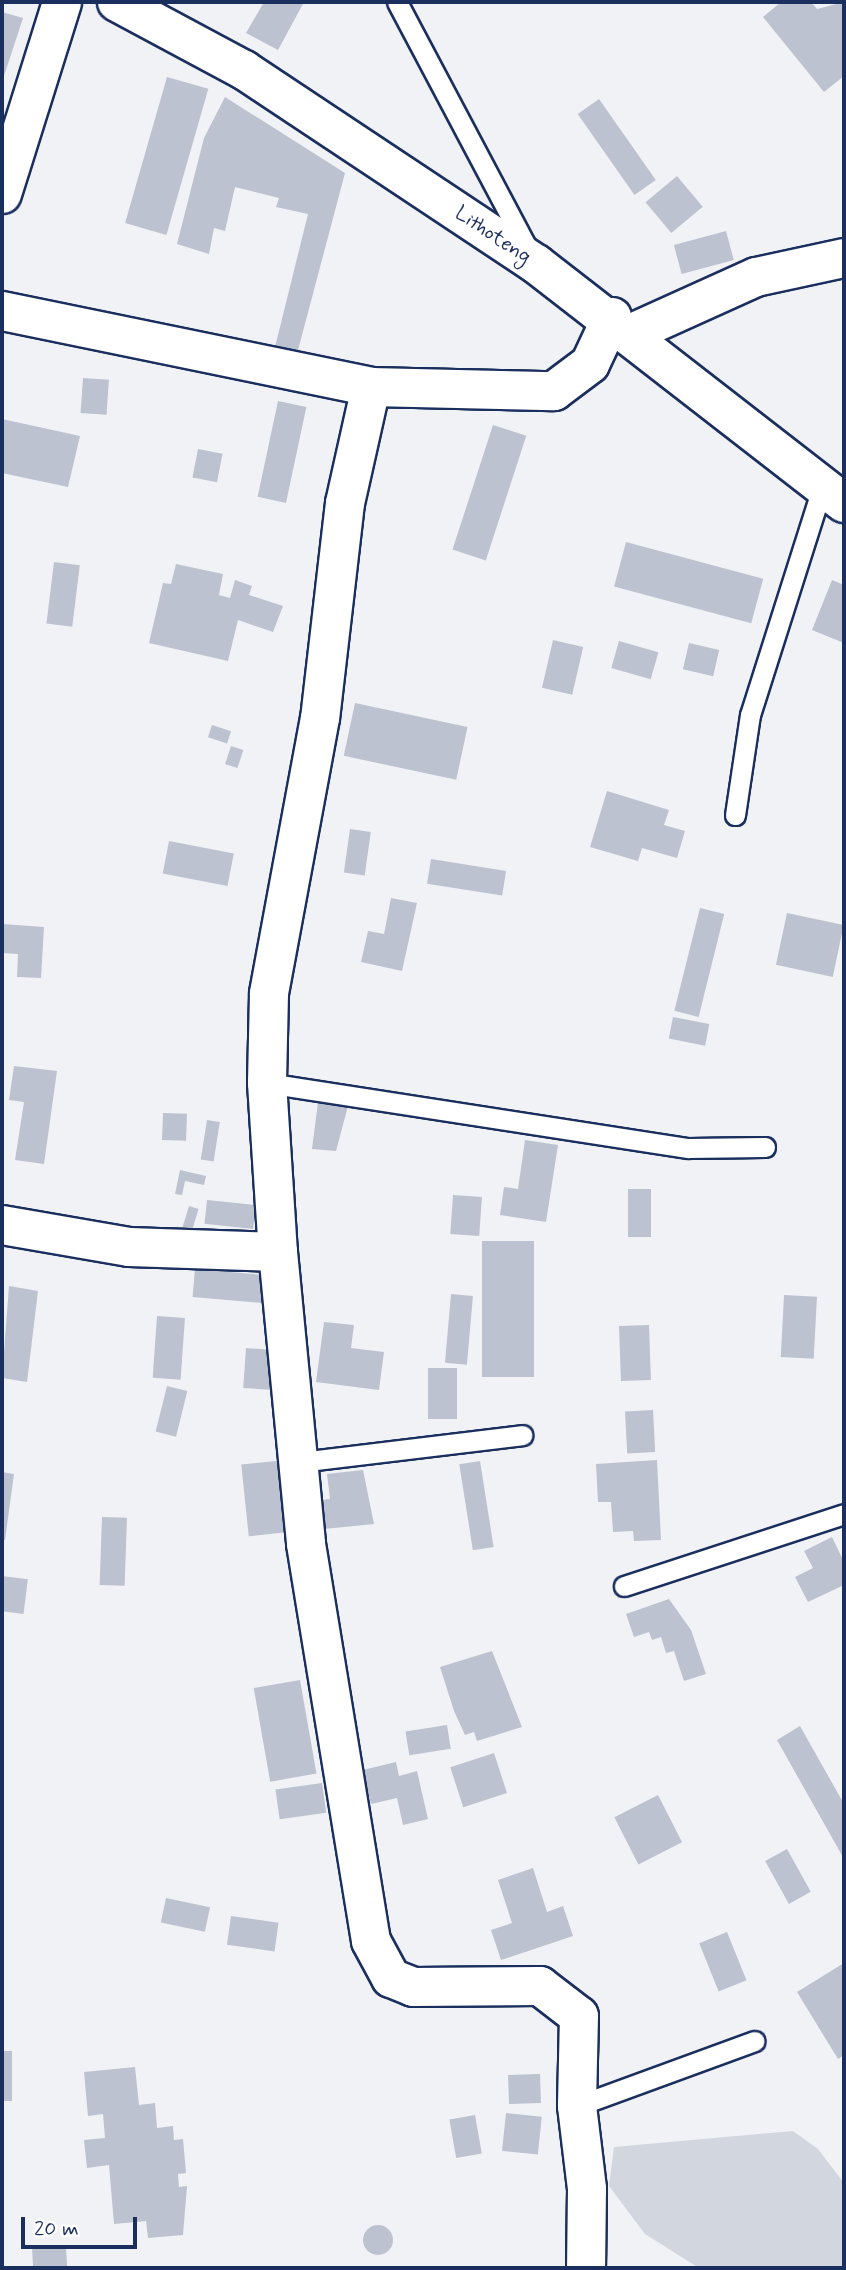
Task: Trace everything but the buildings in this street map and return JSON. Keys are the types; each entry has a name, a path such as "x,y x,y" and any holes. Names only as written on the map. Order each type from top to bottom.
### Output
{"street":[{"path":"2,194 62,2"},
{"name":"Lithoteng","path":"117,2 244,70 536,264 622,325 833,496"},
{"path":"2,311 371,387 554,391 590,364 622,325 756,277 844,258"},
{"path":"371,387 345,503 320,718 281,907 267,1083 278,1252 318,1644 371,1941 391,1979 413,1987 540,1986 579,2016 577,2106 587,2189 586,2268"},
{"path":"2,1225 129,1247 278,1252"}],"lane":[{"path":"397,2 536,264"},
{"path":"735,815 750,715 833,496"},
{"path":"267,1083 688,1148 765,1147"},
{"path":"300,1462 522,1435"},
{"path":"624,1586 844,1514"},
{"path":"577,2106 755,2041"}],"shaded area":[{"path":"793,2131 818,2149 844,2183 844,2268 699,2268 645,2234 609,2186 614,2147"}]}
